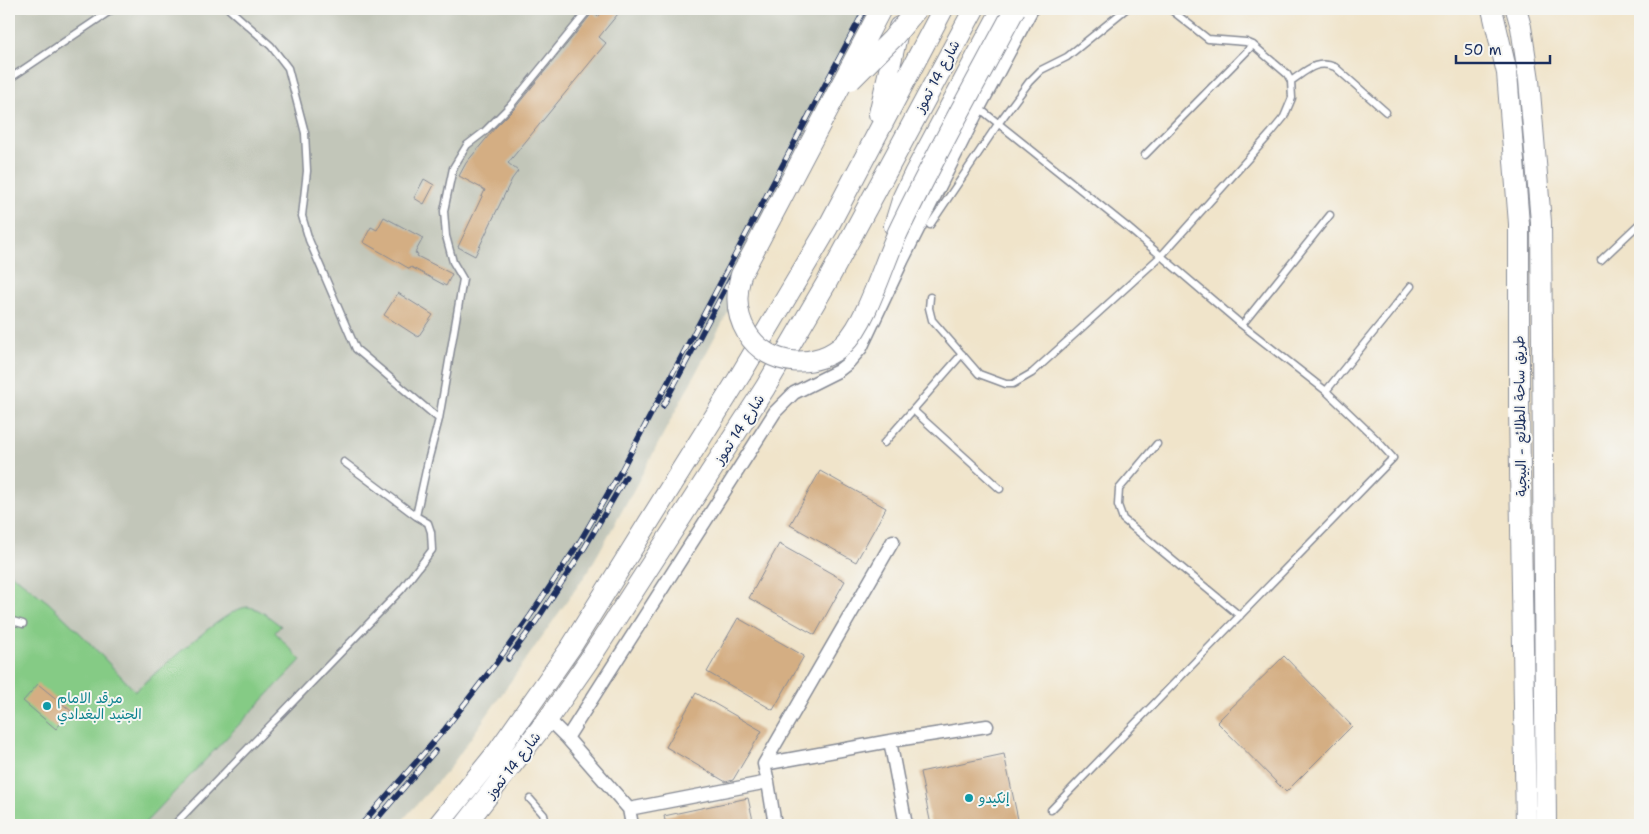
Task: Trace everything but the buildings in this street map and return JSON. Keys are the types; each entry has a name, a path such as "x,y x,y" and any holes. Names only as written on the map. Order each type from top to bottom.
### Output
{"main road":[{"path":"881,9 741,275 736,300 738,312 748,336 766,353 790,362 802,362 827,356 847,342 873,295 903,223 1015,9"},
{"path":"864,158 877,124 899,26 905,9"},
{"path":"821,122 840,93 859,71 892,39 917,9"},
{"name":"شارع 14 تموز","path":"438,825 498,751 571,646 741,374 827,229 943,9"},
{"name":"شارع 14 تموز","path":"466,825 548,719 633,593 765,388 828,282 974,9"},
{"path":"828,282 849,246 892,188 988,9"},
{"path":"873,295 903,197 1002,9"},
{"name":"طريق ساحة الطلائع - البيجية","path":"1492,9 1507,72 1519,224 1519,400 1526,825"},
{"name":"طريق ساحة الطلائع - البيجية","path":"1516,9 1521,27 1529,80 1541,222 1546,825"}],"street":[{"path":"567,738 775,412 794,393 838,371 861,348 902,261 979,108 1032,9"},
{"path":"775,825 764,764 894,541"},
{"path":"548,719 629,809 632,825"},
{"path":"764,764 890,741 987,726"},
{"path":"890,741 906,825"},
{"path":"629,809 768,782"}],"lane":[{"path":"9,80 113,9"},
{"path":"229,9 271,46 288,68 305,133 307,171 302,216 309,240 356,349 439,419"},
{"path":"416,516 439,419 463,279 453,262 446,236 444,211 453,168 467,145 484,132 510,106 589,9"},
{"path":"930,225 998,124 1029,82 1041,70 1067,57 1126,9"},
{"path":"930,297 929,308 932,320 979,374 1006,384 1020,381 1032,373 1162,255 1280,122 1292,98 1291,81 1287,74 1253,45 1246,42 1208,39 1170,9"},
{"path":"1145,155 1253,45"},
{"path":"1291,81 1317,64 1327,63 1335,67 1386,112"},
{"path":"979,108 1162,255 1242,325 1326,391 1393,458 1051,810"},
{"path":"1242,325 1330,215"},
{"path":"1601,260 1640,223"},
{"path":"1326,391 1411,286"},
{"path":"884,443 962,354"},
{"path":"912,410 1000,489"},
{"path":"1158,444 1119,489 1118,505 1124,519 1240,616"},
{"path":"174,825 402,589 432,550 431,532 428,523 344,462"},
{"path":"9,620 23,624"},
{"path":"530,799 544,815 546,825"}],"shaded area":[{"path":"9,9 889,9 632,493 589,570 449,769 398,825 143,825 301,659 275,632 280,626 245,607 233,612 200,635 135,691 49,603 9,572"}],"green space":[{"path":"9,572 49,603 135,691 208,629 237,610 247,607 260,611 281,626 275,632 301,660 143,825 9,825"}],"railway":[{"path":"361,825 445,729 497,662 579,543 621,471 865,9"},
{"path":"663,406 874,9"},
{"path":"508,659 537,620 585,547 626,477"},
{"path":"372,825 435,751"}],"place":[{"name":"مرقد الامام الجنيد البغدادي","path":"47,706"},
{"name":"إنكيدو","path":"969,798"}]}
